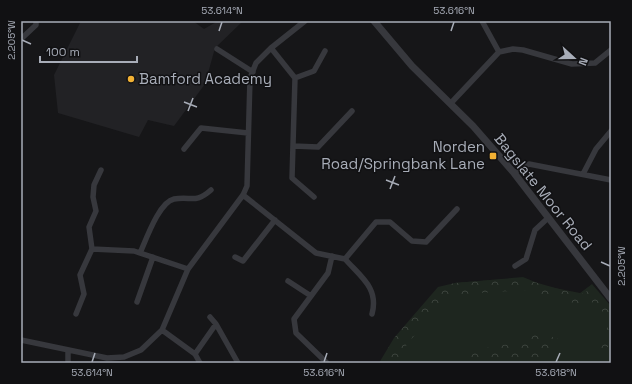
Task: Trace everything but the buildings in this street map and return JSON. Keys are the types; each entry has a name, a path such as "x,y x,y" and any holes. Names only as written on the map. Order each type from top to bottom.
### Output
{"street":[{"path":"21,39 36,25 36,21"},
{"path":"21,340 68,351 125,360 141,350 162,330 188,269 244,195 247,186 250,78 252,72 256,64 271,48 305,21"},
{"name":"Bagslate Moor Road","path":"374,21 412,66 451,103 514,173 611,299"},
{"path":"482,21 499,52"},
{"path":"271,48 295,78 292,178 314,197"},
{"path":"217,49 252,72"},
{"path":"451,103 499,52 513,49 523,50 572,64 595,63 611,50"},
{"path":"295,78 314,71 325,51"},
{"path":"293,146 318,146 352,111"},
{"path":"184,149 201,128 248,133"},
{"path":"583,174 596,149 611,131"},
{"path":"514,173 529,164 611,180"},
{"path":"76,314 84,294 80,275 92,249 89,227 96,211 94,185 101,170"},
{"path":"140,253 161,208 172,199 201,198 211,190"},
{"path":"244,195 316,253 345,259 372,289 375,303 372,314"},
{"path":"345,259 376,222 390,222 412,241 426,242 457,209"},
{"path":"515,266 526,259 535,230 548,218"},
{"path":"235,257 243,261 275,220"},
{"path":"92,249 134,251 188,269"},
{"path":"327,363 296,333 294,319 328,273 332,256"},
{"path":"138,302 153,257"},
{"path":"288,281 311,296"},
{"path":"210,317 216,324 238,363"},
{"path":"195,354 216,324"},
{"path":"162,330 195,354 200,363"},
{"path":"68,351 68,363"}],"shaded area":[{"name":"Bamford Academy","path":"81,21 193,21 204,29 218,21 243,21 215,48 205,84 174,126 148,120 139,137 58,113 54,75"}],"green space":[{"path":"523,277 545,286 580,293 592,284 611,306 611,363 391,363 395,353 454,283"},
{"path":"520,278 580,295 593,288 611,310 611,346 598,350 596,342 607,333 607,318 597,304 591,302 581,305 527,290 447,295 401,352 396,363 379,363 394,338 438,287 455,283"},
{"path":"538,332 561,340 549,356 549,363 454,363 455,360 486,348 520,342"}],"place":[{"name":"Bamford Academy","path":"131,79"},
{"name":"Norden Road/Springbank Lane","path":"493,156"}]}
